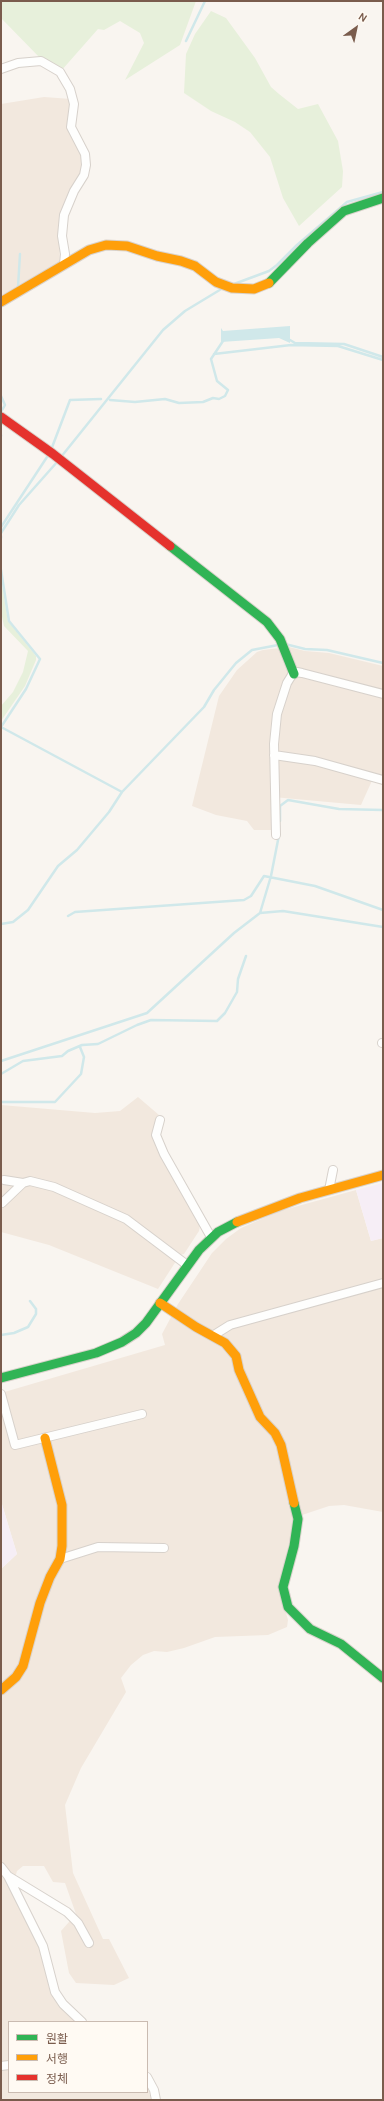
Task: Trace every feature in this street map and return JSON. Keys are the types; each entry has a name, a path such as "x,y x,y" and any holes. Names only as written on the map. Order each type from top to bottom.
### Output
{"street":[{"path":"1,69 18,63 41,61 60,72 70,89 74,104 71,127 85,154 86,165 84,175 74,190 64,215 62,236 65,254 64,264"},
{"path":"1,302 89,250 106,245 127,246 195,266 216,282 232,288 254,289 268,284 308,243 344,211 383,198"},
{"path":"1,417 53,454 267,622 280,638 294,674"},
{"path":"276,835 274,756 278,714 286,683 294,674 302,673 383,694"},
{"path":"274,756 315,761 383,780"},
{"path":"160,1120 156,1135 164,1154 211,1237"},
{"path":"329,1190 333,1170"},
{"path":"1,1378 96,1353 122,1342 136,1333 187,1265 211,1237 237,1222 272,1208 383,1175"},
{"path":"4,1180 23,1183 30,1181 54,1187 108,1210 126,1219 187,1265"},
{"path":"2,1203 23,1183"},
{"path":"214,1336 230,1325 383,1283"},
{"path":"160,1303 196,1328 225,1342 236,1356 239,1370 260,1417 275,1433 281,1445 298,1519 294,1546 283,1587 288,1607 297,1618 310,1629 341,1644 383,1678"},
{"path":"1,1394 14,1445 142,1414"},
{"path":"1,1690 16,1677 23,1666 40,1603 50,1577 60,1559 62,1546 62,1505 45,1438"},
{"path":"60,1559 98,1547 164,1548"},
{"path":"1,1867 8,1876 43,1946 55,1992 63,2004 81,2021"},
{"path":"8,1876 67,1912 78,1923 89,1943"},
{"path":"148,2079 154,2090 156,2100"}],"shaded area":[{"path":"44,97 71,99 70,111 82,151 81,176 67,198 59,222 60,263 1,298 1,104"},
{"path":"289,647 305,651 329,653 383,666 383,777 375,774 361,805 273,797 273,830 254,830 247,821 216,815 192,806 219,696 237,670 257,652"},
{"path":"138,1097 159,1115 152,1134 156,1147 200,1226 199,1231 184,1254 180,1255 158,1289 49,1245 1,1232 1,1105 95,1113 120,1111"},
{"path":"383,1183 383,1238 371,1241 356,1190"},
{"path":"356,1190 371,1241 383,1238 383,1512 344,1505 329,1506 302,1515 289,1543 279,1587 288,1620 287,1627 268,1635 215,1637 184,1648 167,1652 154,1651 143,1655 131,1665 121,1678 126,1692 81,1768 65,1805 73,1873 103,1939 109,1939 129,1978 114,1985 76,1983 69,1973 61,1931 76,1914 65,1883 53,1882 44,1866 23,1866 17,1871 12,1888 39,1947 50,1992 55,2000 77,2021 8,2021 8,2093 148,2093 148,2087 151,2100 1,2100 1,1569 17,1554 1,1501 1,1393 165,1345 162,1334 178,1304 212,1253 226,1239 241,1228 280,1211"},
{"path":"1,1501 17,1554 1,1569"}],"green space":[{"path":"1,1 196,1 180,45 125,80 144,43 140,33 120,21 104,30 98,29 61,71 41,59 1,18"},
{"path":"211,11 226,18 255,58 271,87 279,94 298,109 318,104 338,141 343,171 342,187 299,226 283,198 270,157 250,132 235,122 211,111 184,93 186,54 195,34"},
{"path":"1,579 8,621 36,656 36,660 25,686 1,721 1,706 13,692 23,672 28,651 4,626 1,612"}],"water":[{"path":"290,326 290,343 279,338 221,342 221,328 223,331"}],"waterway":[{"path":"186,41 205,1"},
{"path":"234,284 269,271 347,202 383,192"},
{"path":"18,287 20,254"},
{"path":"61,457 163,330 185,311 223,288"},
{"path":"290,340 295,343 344,344 383,357"},
{"path":"110,400 135,402 165,399 179,403 203,402 213,398 219,399 225,396 228,390 217,381 211,359 223,341"},
{"path":"214,354 291,345 338,346 383,360"},
{"path":"1,396 5,405 1,412"},
{"path":"51,450 70,400 101,399"},
{"path":"1,527 49,454"},
{"path":"1,533 19,505 58,461"},
{"path":"1,570 9,621 40,659 26,689 1,727"},
{"path":"285,644 305,649 327,650 383,663"},
{"path":"1,727 122,792 204,707 214,690 236,663 252,650 278,645"},
{"path":"1,924 13,922 28,910 58,866 77,850 109,812 122,792"},
{"path":"280,821 280,806 288,800 339,809 383,810"},
{"path":"260,913 271,876 279,835"},
{"path":"68,916 75,912 244,900 251,896 264,876 315,886 383,910"},
{"path":"1,1061 147,1013 234,933 260,913 283,911 383,927"},
{"path":"1,1074 23,1061 62,1056 68,1051 82,1045 98,1044 137,1025 151,1020 217,1021 225,1013 237,992 238,979 246,956"},
{"path":"1,1102 55,1102 81,1074 84,1057 80,1047"},
{"path":"1,1335 14,1333 28,1327 36,1314 36,1309 30,1301"}],"traffic: fast":[{"path":"269,283 308,243 344,211 383,198"},
{"path":"170,546 267,622 280,639 294,674"},
{"path":"1,1378 96,1353 122,1342 136,1333 146,1323 199,1250 218,1232 237,1222"},
{"path":"294,1503 298,1519 294,1546 283,1587 288,1607 310,1629 341,1644 383,1678"}],"traffic: slow":[{"path":"1,302 89,250 106,245 127,246 157,256 181,261 195,266 216,282 232,288 254,289 269,283"},
{"path":"237,1222 300,1198 383,1175"},
{"path":"160,1303 196,1327 225,1343 236,1356 239,1370 260,1417 275,1433 281,1445 294,1503"},
{"path":"1,1690 16,1677 23,1666 40,1603 50,1577 60,1559 62,1546 62,1505 45,1438"}],"traffic: jam":[{"path":"1,417 53,454 170,546"}]}
